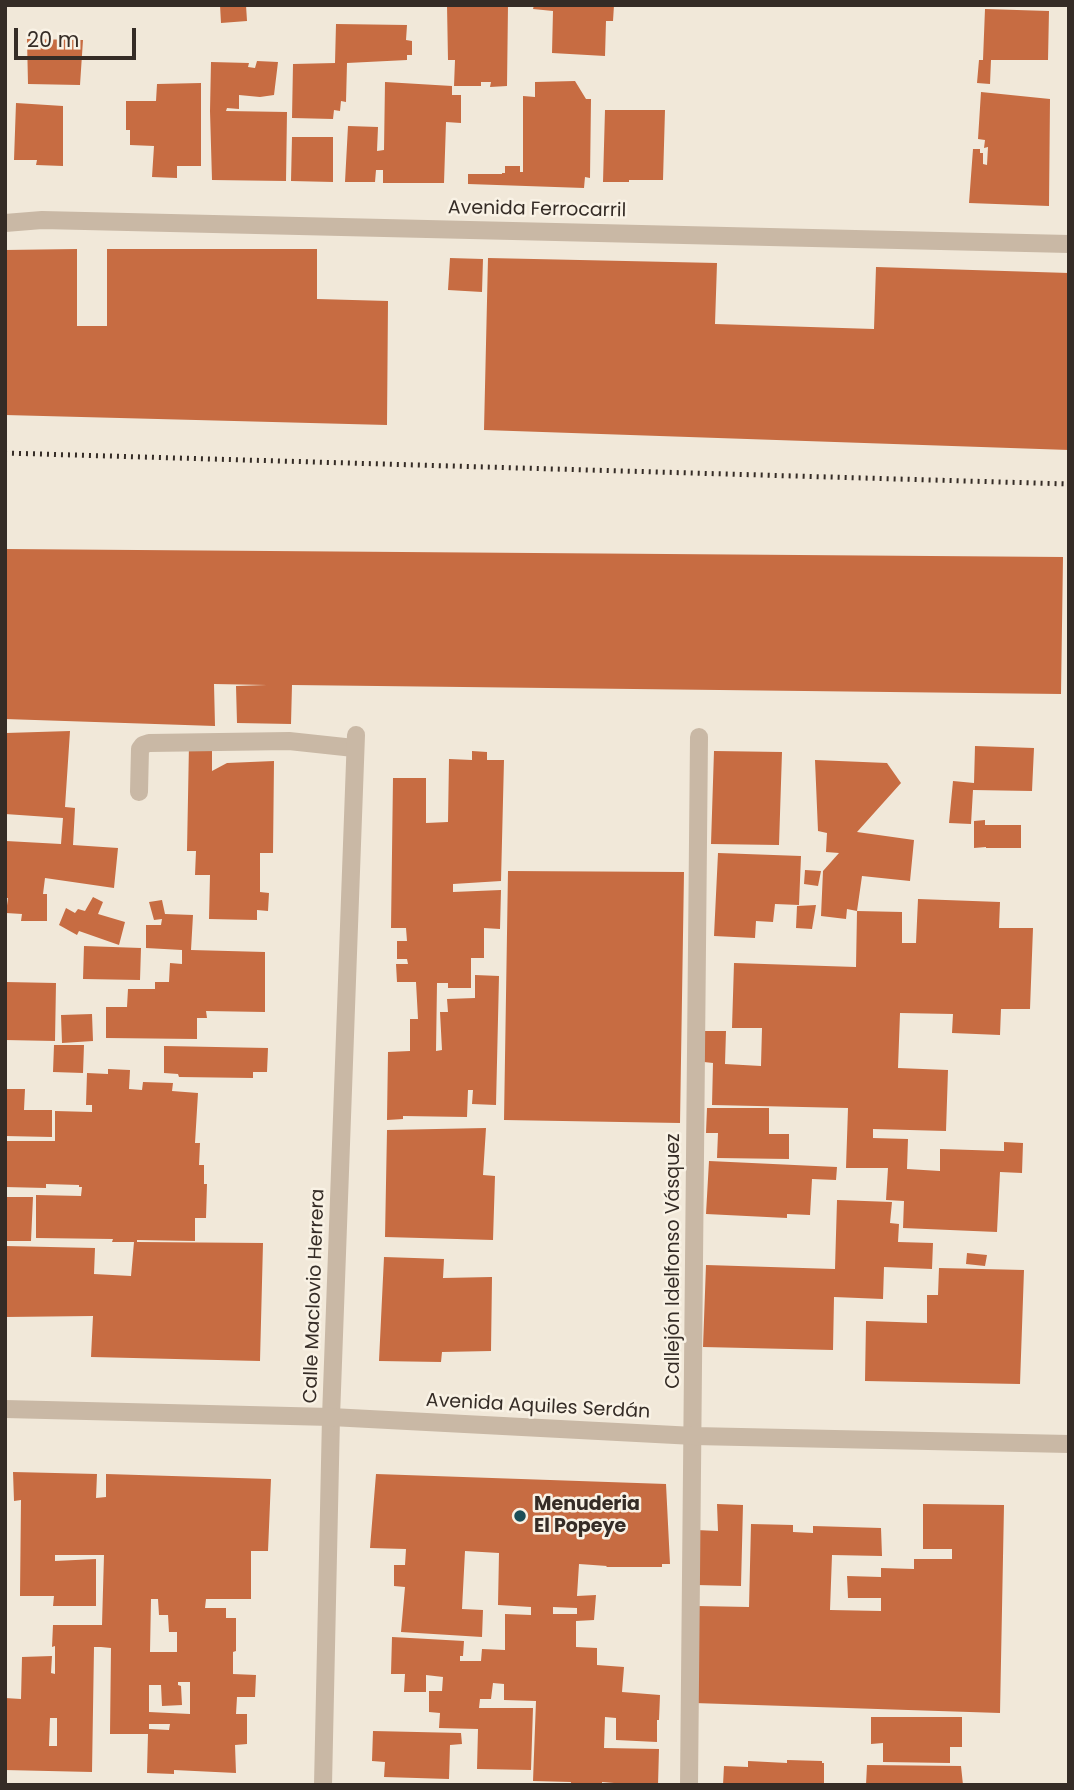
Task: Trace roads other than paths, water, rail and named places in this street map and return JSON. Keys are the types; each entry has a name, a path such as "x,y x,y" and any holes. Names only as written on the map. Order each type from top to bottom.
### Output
{"street":[{"name":"Avenida Ferrocarril","path":"5,223 56,220 1069,244"},
{"name":"Callejón Idelfonso Vásquez","path":"689,1785 699,737"},
{"name":"Calle Maclovio Herrera","path":"139,792 140,749 149,743 355,741 331,1417 323,1785"},
{"name":"Avenida Aquiles Serdán","path":"5,1409 331,1417 694,1436 1069,1444"}],"railway":[{"path":"5,453 1069,484"}],"place":[{"name":"Menuderia El Popeye","path":"520,1516"}]}
